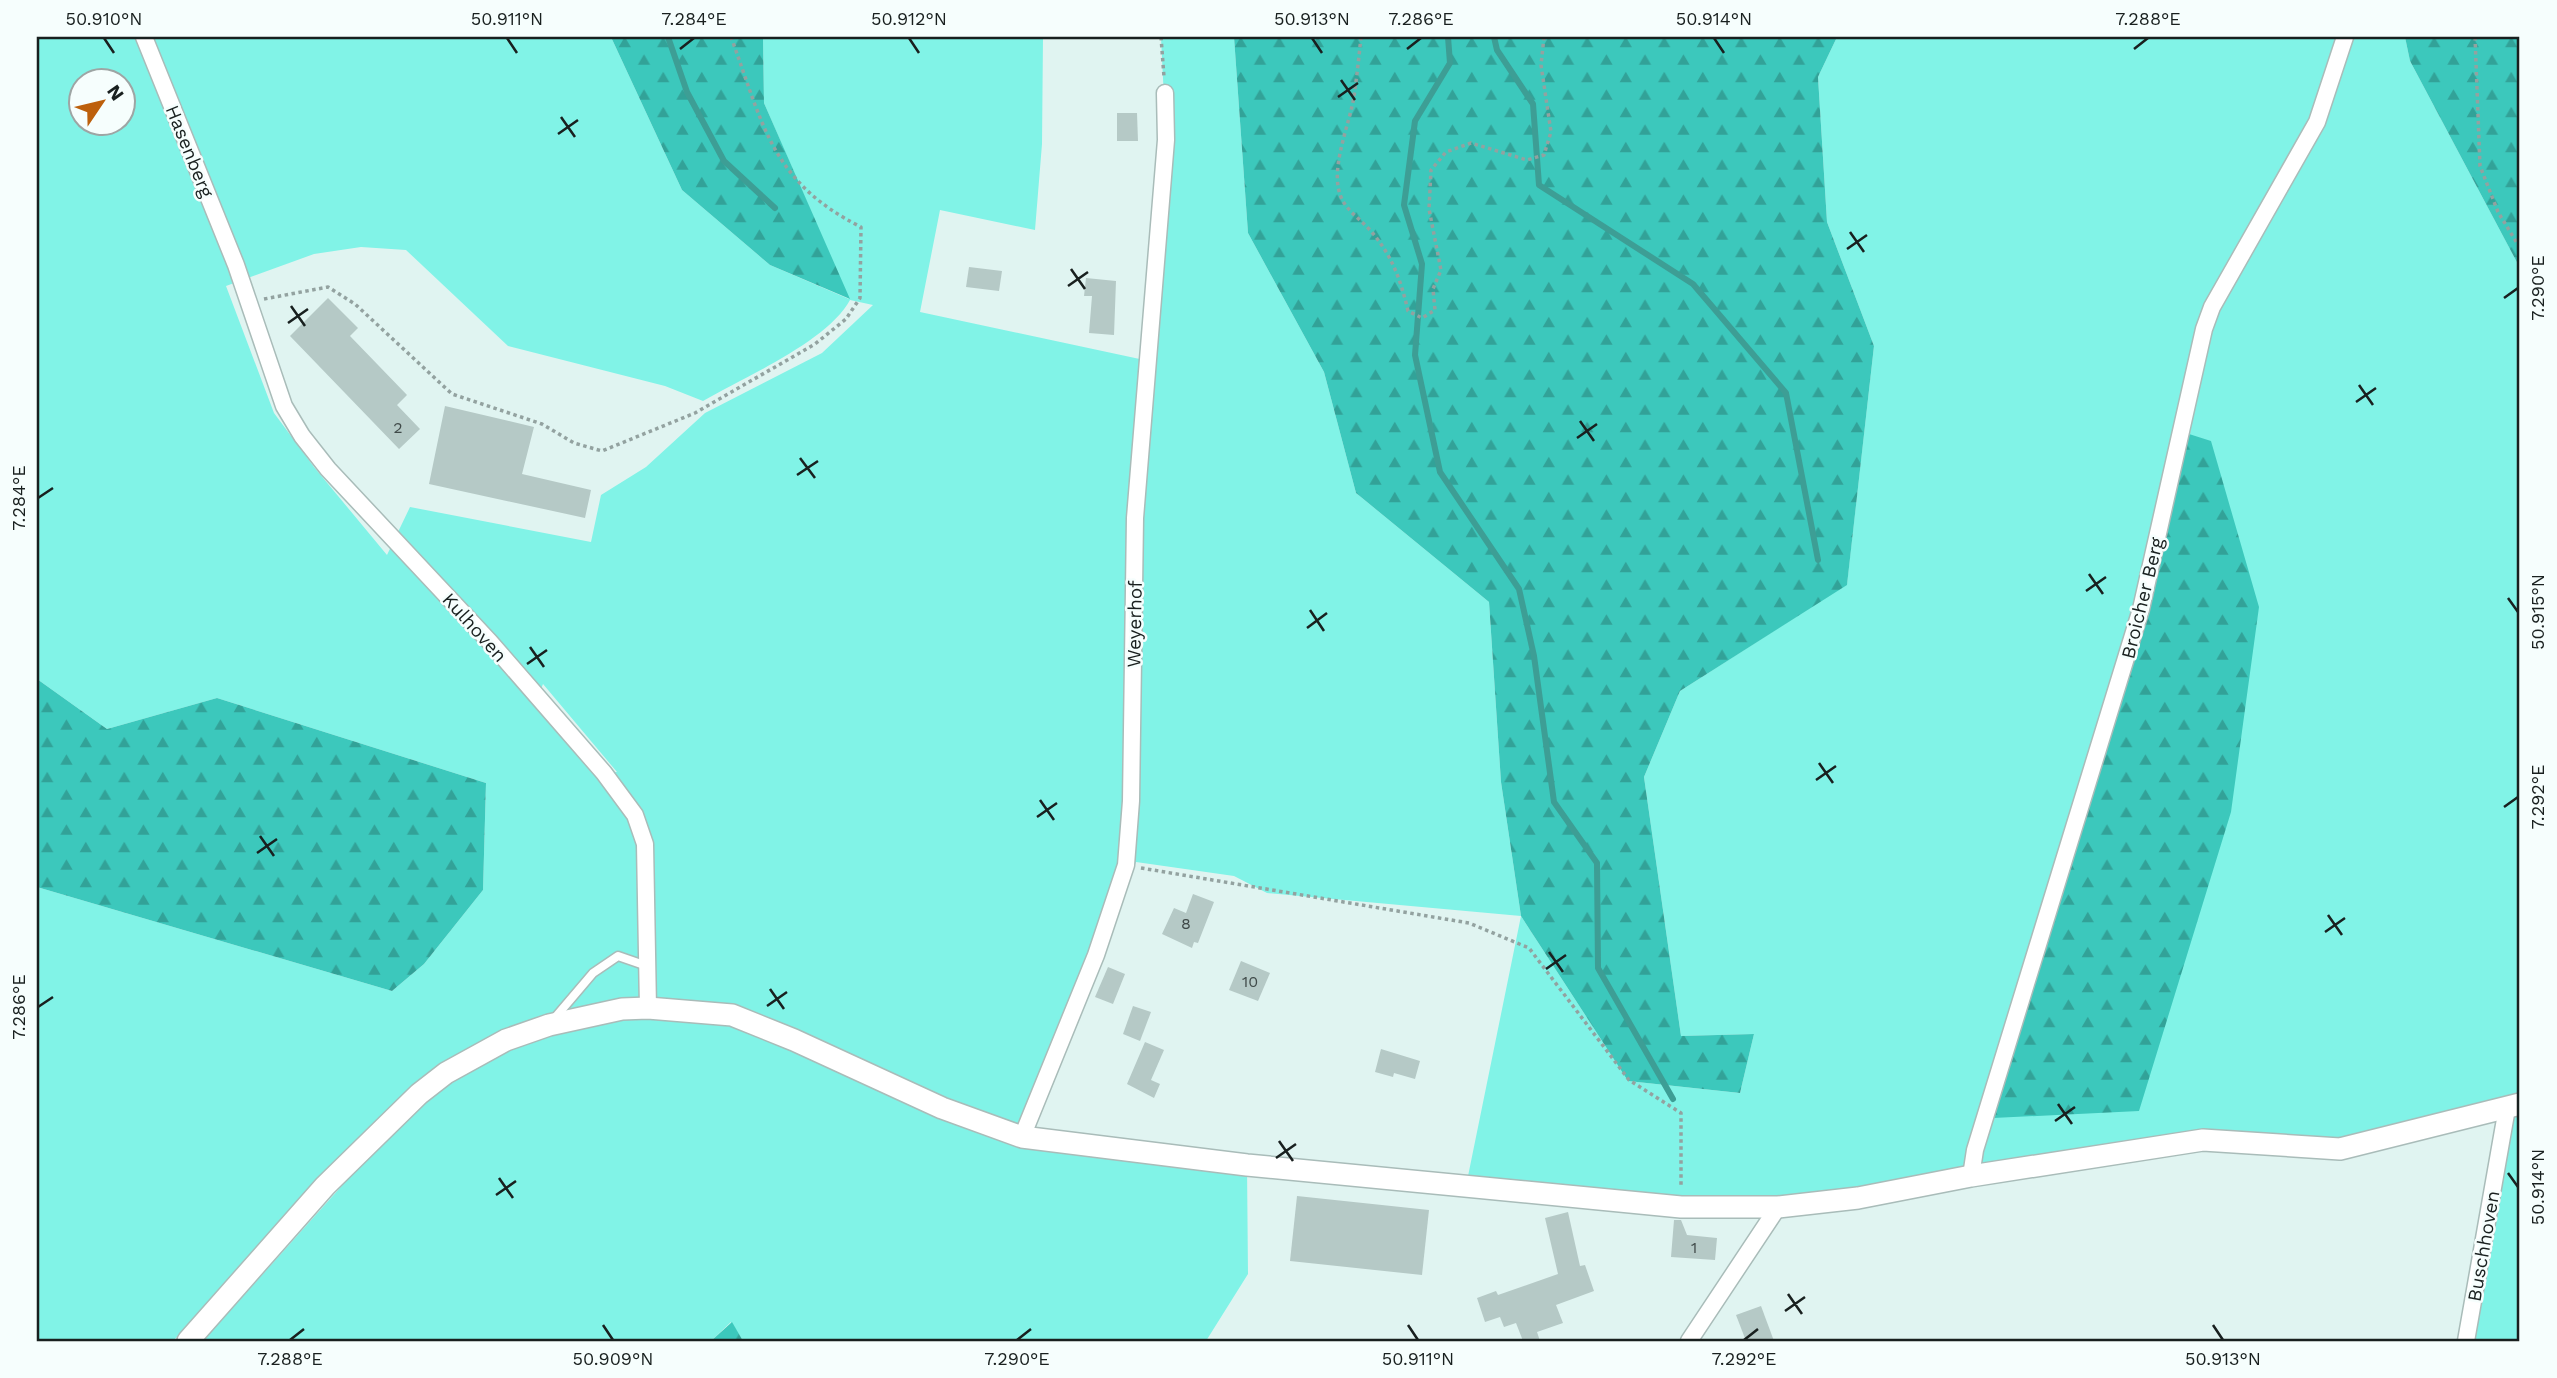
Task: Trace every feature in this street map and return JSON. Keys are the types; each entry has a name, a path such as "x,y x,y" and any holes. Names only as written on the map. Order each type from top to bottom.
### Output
{"street":[{"name":"Hasenberg","path":"144,37 236,265"},
{"name":"Broicher Berg","path":"1971,1176 1975,1150 2141,609 2204,329 2212,307 2317,122 2345,37"},
{"name":"Weyerhof","path":"1022,1137 1096,955 1126,865 1131,801 1135,518 1166,140 1165,93"},
{"name":"Kulhoven","path":"236,265 284,406 302,436 490,642 604,773 635,815 645,844 648,1008"},
{"path":"188,1341 325,1186 419,1094 446,1073 506,1040 549,1025 622,1009 648,1008 732,1015 794,1040 942,1108 1022,1137 1247,1165 1681,1207 1778,1207 1858,1198 1971,1176 2203,1140 2340,1149 2513,1106"},
{"name":"Buschhoven","path":"2466,1341 2513,1106"},
{"path":"1689,1341 1778,1207"}],"lane":[{"path":"549,1025 593,973 618,957 648,966"}],"path":[{"path":"248,302 328,288 355,304 452,394 542,424 574,443 602,451 695,413 815,344 846,319 860,298 862,227 839,216 801,187 770,143 731,37"},
{"path":"1161,37 1165,93"},
{"path":"1361,37 1354,98 1339,160 1339,194 1350,212 1369,229 1386,252 1400,277 1408,311 1422,318 1435,310 1433,289 1441,270 1429,209 1431,170 1446,152 1471,143 1527,160 1544,155 1551,132 1541,65 1544,37"},
{"path":"2475,37 2480,166 2498,212 2520,248"},
{"path":"1126,865 1469,923 1529,948 1629,1080 1681,1113 1681,1207"}],"shaded area":[{"path":"37,37 611,37 682,190 770,265 849,299 764,103 763,37 1043,37 1042,144 1035,230 940,210 920,312 1149,361 1166,140 1161,37 1234,37 1248,233 1324,372 1356,493 1489,602 1501,782 1521,916 1267,893 1234,876 1136,862 1022,1137 886,1084 948,1116 1038,1147 1247,1165 1248,1274 1206,1341 743,1341 731,1322 711,1341 203,1341 381,1142 417,1096 368,1129 346,1150 173,1341 37,1341 37,887 392,991 424,964 483,890 486,783 217,698 107,729 37,679","holes":["361,247 406,250 508,346 665,386 703,401 805,344 824,330 850,300 873,305 822,353 705,413 646,467 601,495 591,542 410,507 387,555 314,467 274,413 226,286 314,254","543,684 617,772 593,774 534,706"]},
{"path":"1837,37 2405,37 2410,61 2520,268 2520,1341 2466,1341 2506,1109 2340,1149 2203,1140 1971,1176 1858,1198 1778,1207 1681,1207 1466,1186 1521,916 1628,1081 1740,1093 1754,1034 1681,1036 1644,777 1680,691 1847,584 1874,346 1827,222 1818,77"}],"green space":[{"path":"611,37 763,37 764,103 850,299 770,265 682,190"},
{"path":"1234,37 1837,37 1818,77 1827,222 1874,346 1847,585 1680,691 1644,777 1681,1036 1754,1034 1740,1093 1628,1081 1521,916 1501,782 1489,602 1356,493 1324,372 1248,233"},
{"path":"2405,37 2520,37 2520,268 2410,61"},
{"path":"2189,434 2211,441 2259,607 2231,812 2139,1111 1993,1118 2148,612"},
{"path":"37,679 107,729 217,698 486,783 483,890 424,964 392,991 37,887"},
{"path":"732,1322 743,1341 711,1341"}],"building":[{"path":"1117,113 1137,113 1138,141 1117,141"},
{"path":"969,267 1002,271 999,291 966,287"},
{"path":"1086,278 1116,281 1114,335 1089,333 1092,296 1084,296"},
{"path":"328,298 358,328 350,336 407,395 397,405 420,429 399,449 290,336"},
{"path":"445,406 534,427 522,474 591,490 585,518 429,484"},
{"path":"1193,894 1214,902 1198,943 1194,942 1192,948 1162,934 1174,908 1186,913"},
{"path":"1241,961 1270,973 1258,1001 1229,990"},
{"path":"1108,967 1125,974 1113,1004 1095,997"},
{"path":"1133,1006 1151,1012 1140,1041 1123,1034"},
{"path":"1145,1042 1164,1050 1151,1080 1160,1084 1154,1098 1127,1084"},
{"path":"1381,1049 1420,1061 1415,1079 1394,1073 1393,1077 1375,1072"},
{"path":"1297,1196 1429,1210 1422,1275 1290,1261"},
{"path":"1568,1212 1580,1266 1585,1265 1594,1291 1556,1305 1563,1323 1537,1332 1540,1341 1523,1341 1516,1323 1504,1327 1500,1317 1485,1322 1477,1298 1496,1291 1498,1295 1558,1274 1545,1218"},
{"path":"1674,1220 1681,1220 1687,1235 1717,1238 1715,1260 1671,1257"},
{"path":"1761,1306 1774,1341 1746,1341 1736,1315"}],"waterway":[{"path":"668,37 687,92 724,161 775,208"},
{"path":"1448,37 1450,63 1415,121 1404,205 1422,264 1415,355 1440,472 1519,589 1534,656 1554,802 1597,863 1598,968 1673,1099"},
{"path":"1494,37 1497,50 1533,104 1539,185 1693,284 1786,393 1818,560"}]}
